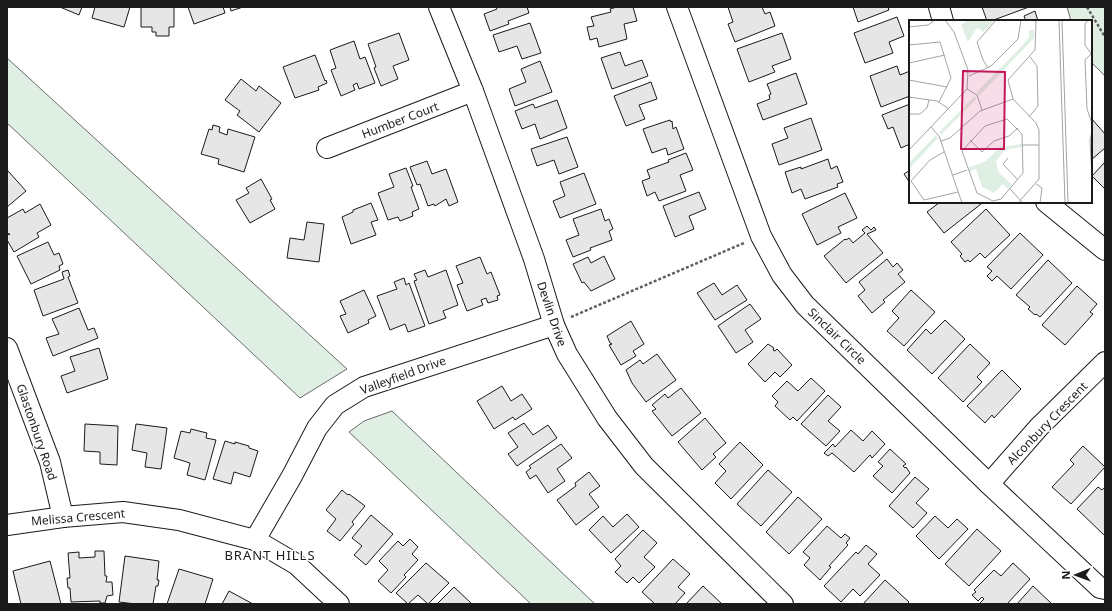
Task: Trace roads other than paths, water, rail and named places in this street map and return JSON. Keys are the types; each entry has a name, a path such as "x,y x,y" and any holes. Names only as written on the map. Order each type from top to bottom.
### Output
{"street":[{"name":"Devlin Drive","path":"439,7 473,91 534,259 554,325 567,354 607,418 644,466 783,604"},
{"name":"Sinclair Circle","path":"677,7 761,236 782,276 805,305 990,484 1100,588 1105,589"},
{"path":"939,7 943,20"},
{"name":"Humber Court","path":"327,148 473,91"},
{"path":"1047,203 1105,250"},
{"name":"Valleyfield Drive","path":"255,540 292,476 317,428 335,405 364,386 554,325"},
{"name":"Glastonbury Road","path":"7,348 50,462 63,517"},
{"name":"Alconbury Crescent","path":"990,484 1039,427 1105,362"},
{"name":"Melissa Crescent","path":"7,525 63,517 123,512 179,520 255,540 296,564 339,604"}],"district":[{"name":"BRANT HILLS","path":"270,555"}]}
